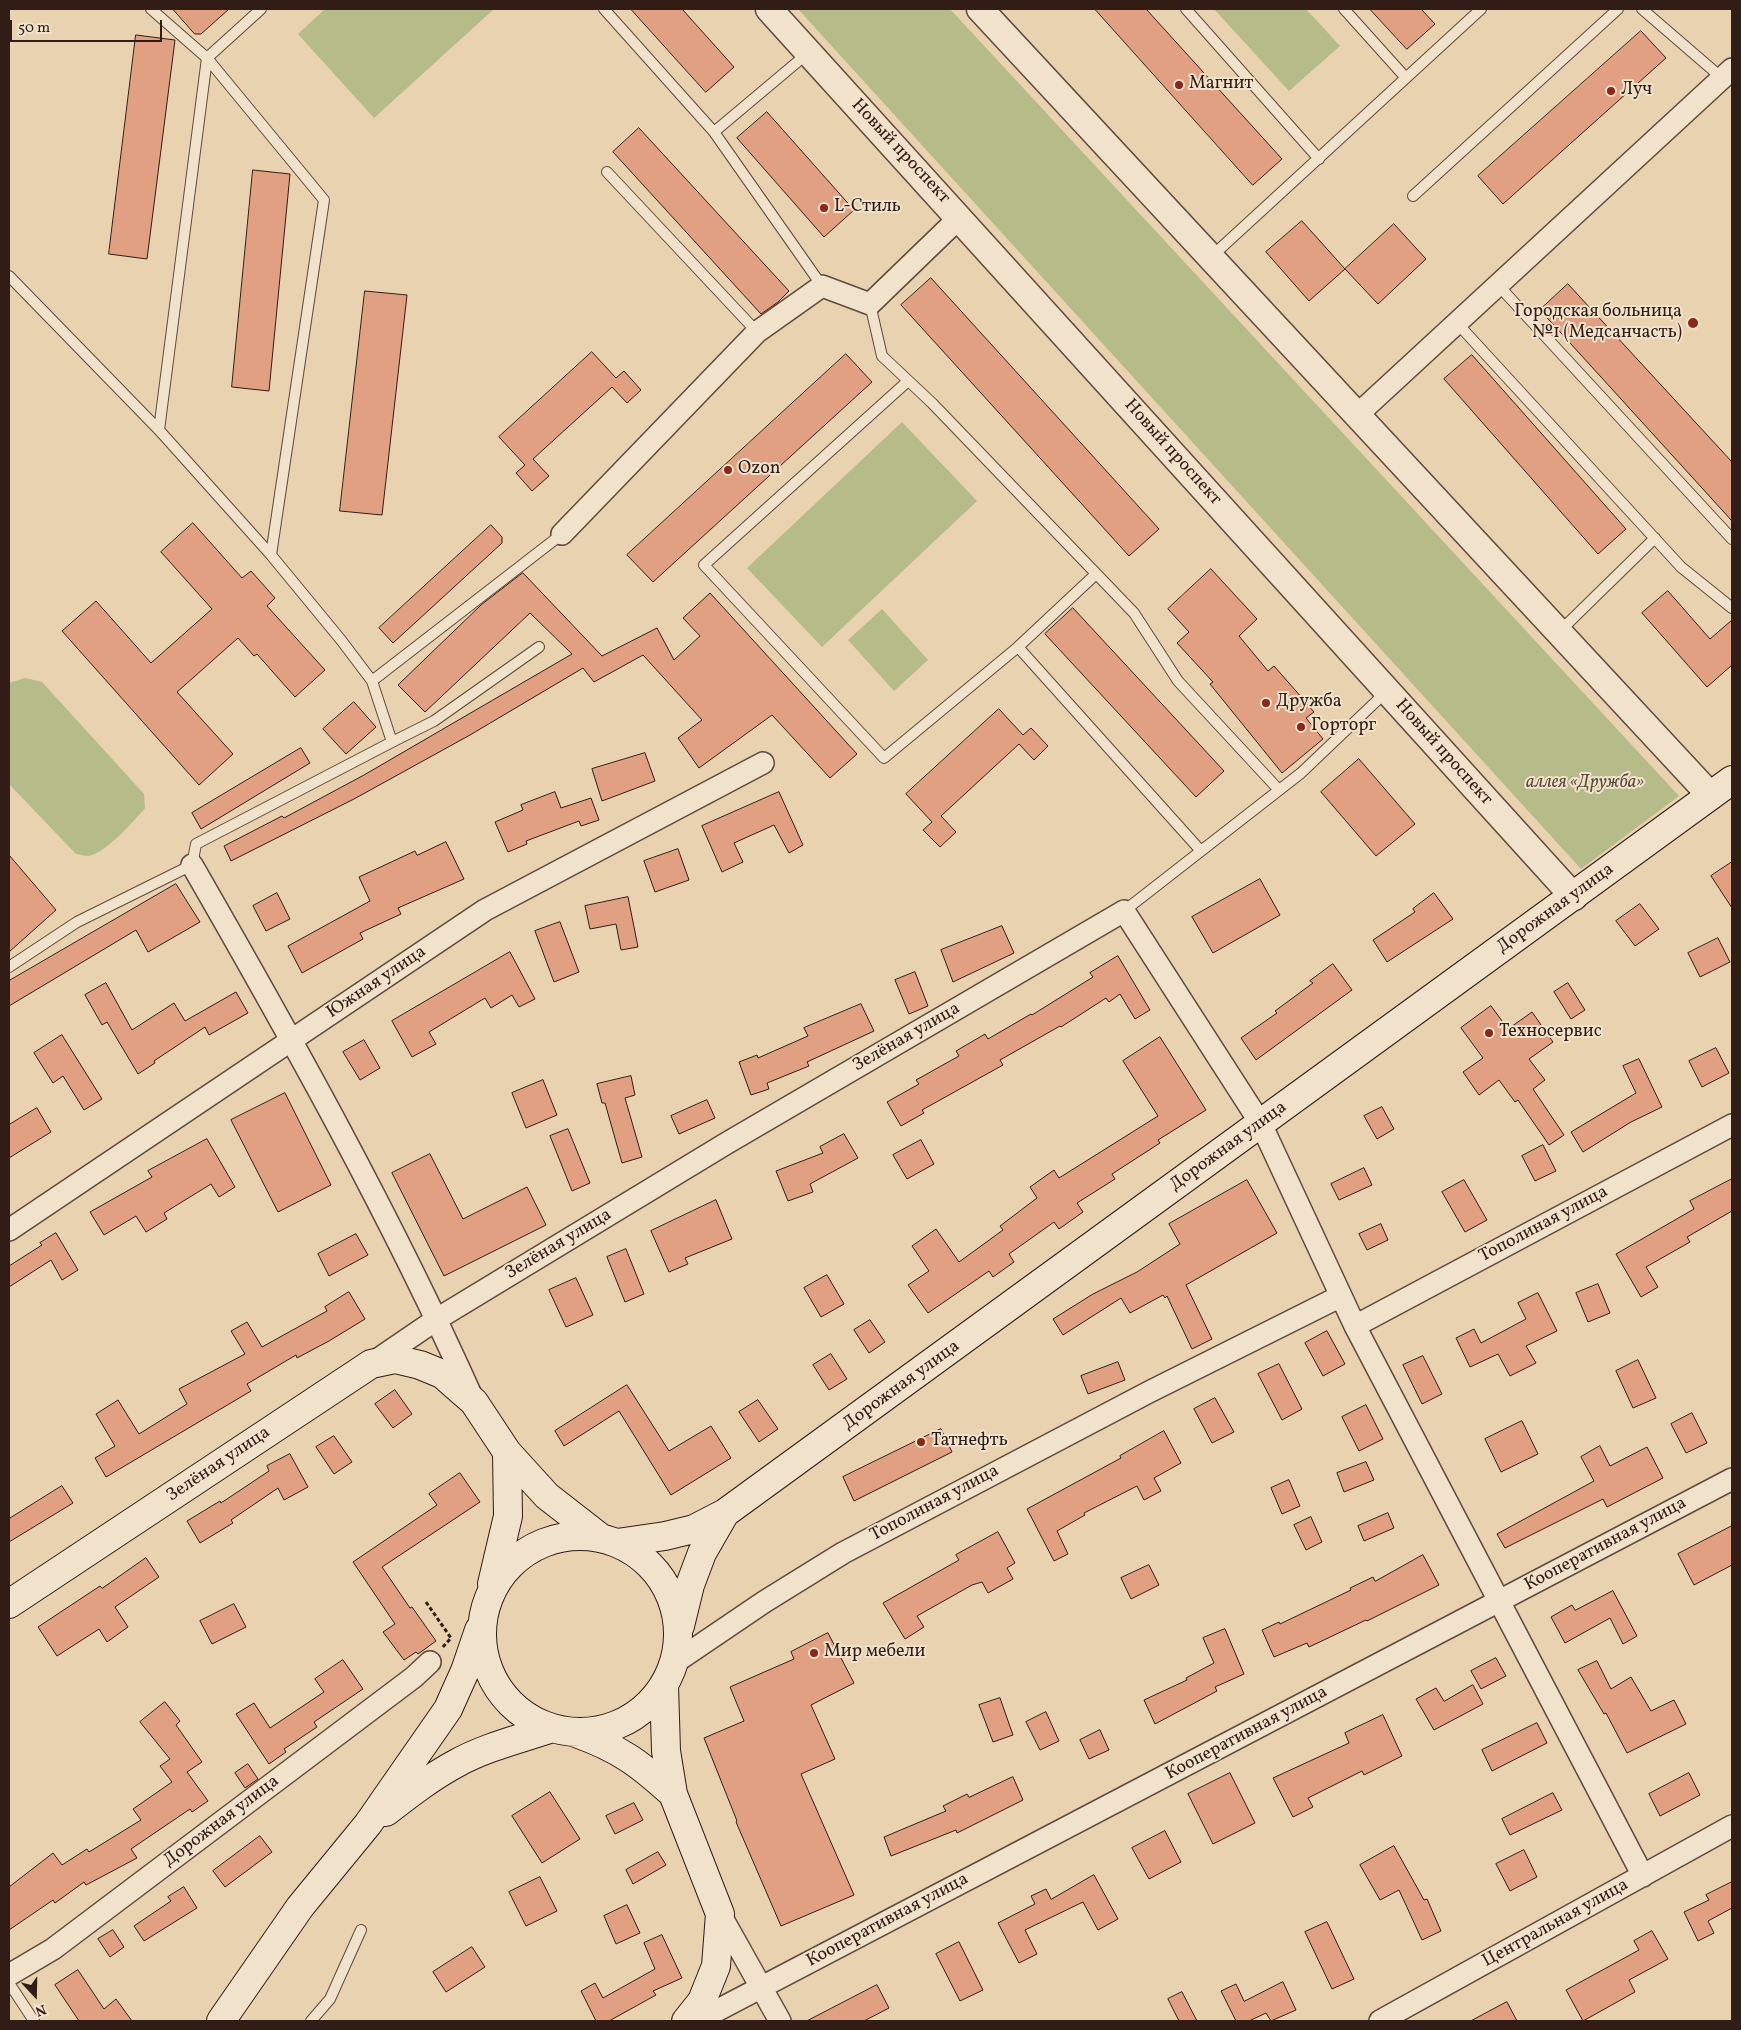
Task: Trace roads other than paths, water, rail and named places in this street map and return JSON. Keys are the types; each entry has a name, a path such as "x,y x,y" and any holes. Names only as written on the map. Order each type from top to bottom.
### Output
{"main road":[{"name":"Дорожная улица","path":"724,1514 1722,788"},
{"path":"371,1364 396,1359 420,1364 442,1374 474,1402 507,1452 547,1496 609,1540 632,1551 657,1572 673,1600 679,1632"},
{"name":"Зелёная улица","path":"9,1604 371,1364"},
{"path":"221,2021 300,1908 368,1824 448,1709 465,1671 486,1606 508,1516 507,1452"},
{"path":"673,1794 643,1767 610,1746 530,1719 511,1705 496,1686 486,1665 482,1642 486,1606 503,1573 514,1562 538,1545 560,1538 583,1536 609,1540 665,1536 694,1529 724,1514"},
{"path":"686,2021 702,2001 716,1966 720,1914 673,1794 666,1751 669,1674 690,1585 702,1552 724,1514"},
{"path":"368,1824 427,1780 458,1762 491,1748 563,1730 600,1730 626,1721 648,1706 669,1674"}],"street":[{"name":"Новый проспект","path":"769,9 960,217 1574,897"},
{"path":"980,9 1558,632 1722,788"},
{"path":"1357,414 1727,74"},
{"path":"562,534 757,332 822,286 870,304 960,217"},
{"name":"Южная улица","path":"9,1230 485,910 763,763"},
{"path":"192,865 293,1040 437,1320 474,1402"},
{"path":"1124,910 1261,1124 1355,1326 1643,1876"},
{"name":"Зелёная улица","path":"371,1364 437,1320 728,1143 1124,910"},
{"name":"Тополиная улица","path":"1355,1326 1732,1125"},
{"name":"Тополиная улица","path":"669,1674 764,1602 842,1553 1149,1392 1341,1296"},
{"name":"Кооперативная улица","path":"697,2021 1732,1479"},
{"name":"Дорожная улица","path":"9,1975 53,1949 414,1677 430,1662"},
{"name":"Центральная улица","path":"1380,2021 1732,1826"},
{"path":"720,1914 780,2021"}],"lane":[{"path":"151,9 207,58 324,200 271,555"},
{"path":"159,430 207,58 261,9"},
{"path":"604,9 714,132 822,286"},
{"path":"1186,9 1318,159"},
{"path":"1344,9 1406,78"},
{"path":"1210,257 1481,9"},
{"path":"1413,196 1618,9"},
{"path":"1642,9 1727,74"},
{"path":"714,132 809,52"},
{"path":"607,172 757,332"},
{"path":"9,276 159,430 271,555 341,640 372,681 392,742"},
{"path":"1498,285 1732,539"},
{"path":"870,304 882,356 1134,613 1178,681 1278,790"},
{"path":"1456,323 1681,567 1732,608"},
{"path":"908,381 704,565 884,758 1018,647 1096,574"},
{"path":"372,681 562,534"},
{"path":"1558,632 1655,538"},
{"path":"9,966 78,922 192,865 196,844 434,721 539,647"},
{"path":"1018,647 1201,851"},
{"path":"1124,910 1301,773 1387,691"},
{"path":"311,2021 330,1999 361,1930"},
{"path":"9,1984 34,2021"}],"place":[{"name":"Магнит","path":"1179,85"},
{"name":"Луч","path":"1611,91"},
{"name":"L-Стиль","path":"824,208"},
{"name":"Городская больница №1 (Медсанчасть)","path":"1693,323"},
{"name":"Ozon","path":"728,470"},
{"name":"Дружба","path":"1266,703"},
{"name":"Горторг","path":"1301,727"},
{"name":"Техносервис","path":"1489,1033"},
{"name":"Татнефть","path":"921,1442"},
{"name":"Мир мебели","path":"814,1653"}],"park label":[{"name":"аллея «Дружба»","path":"1585,784"}]}
